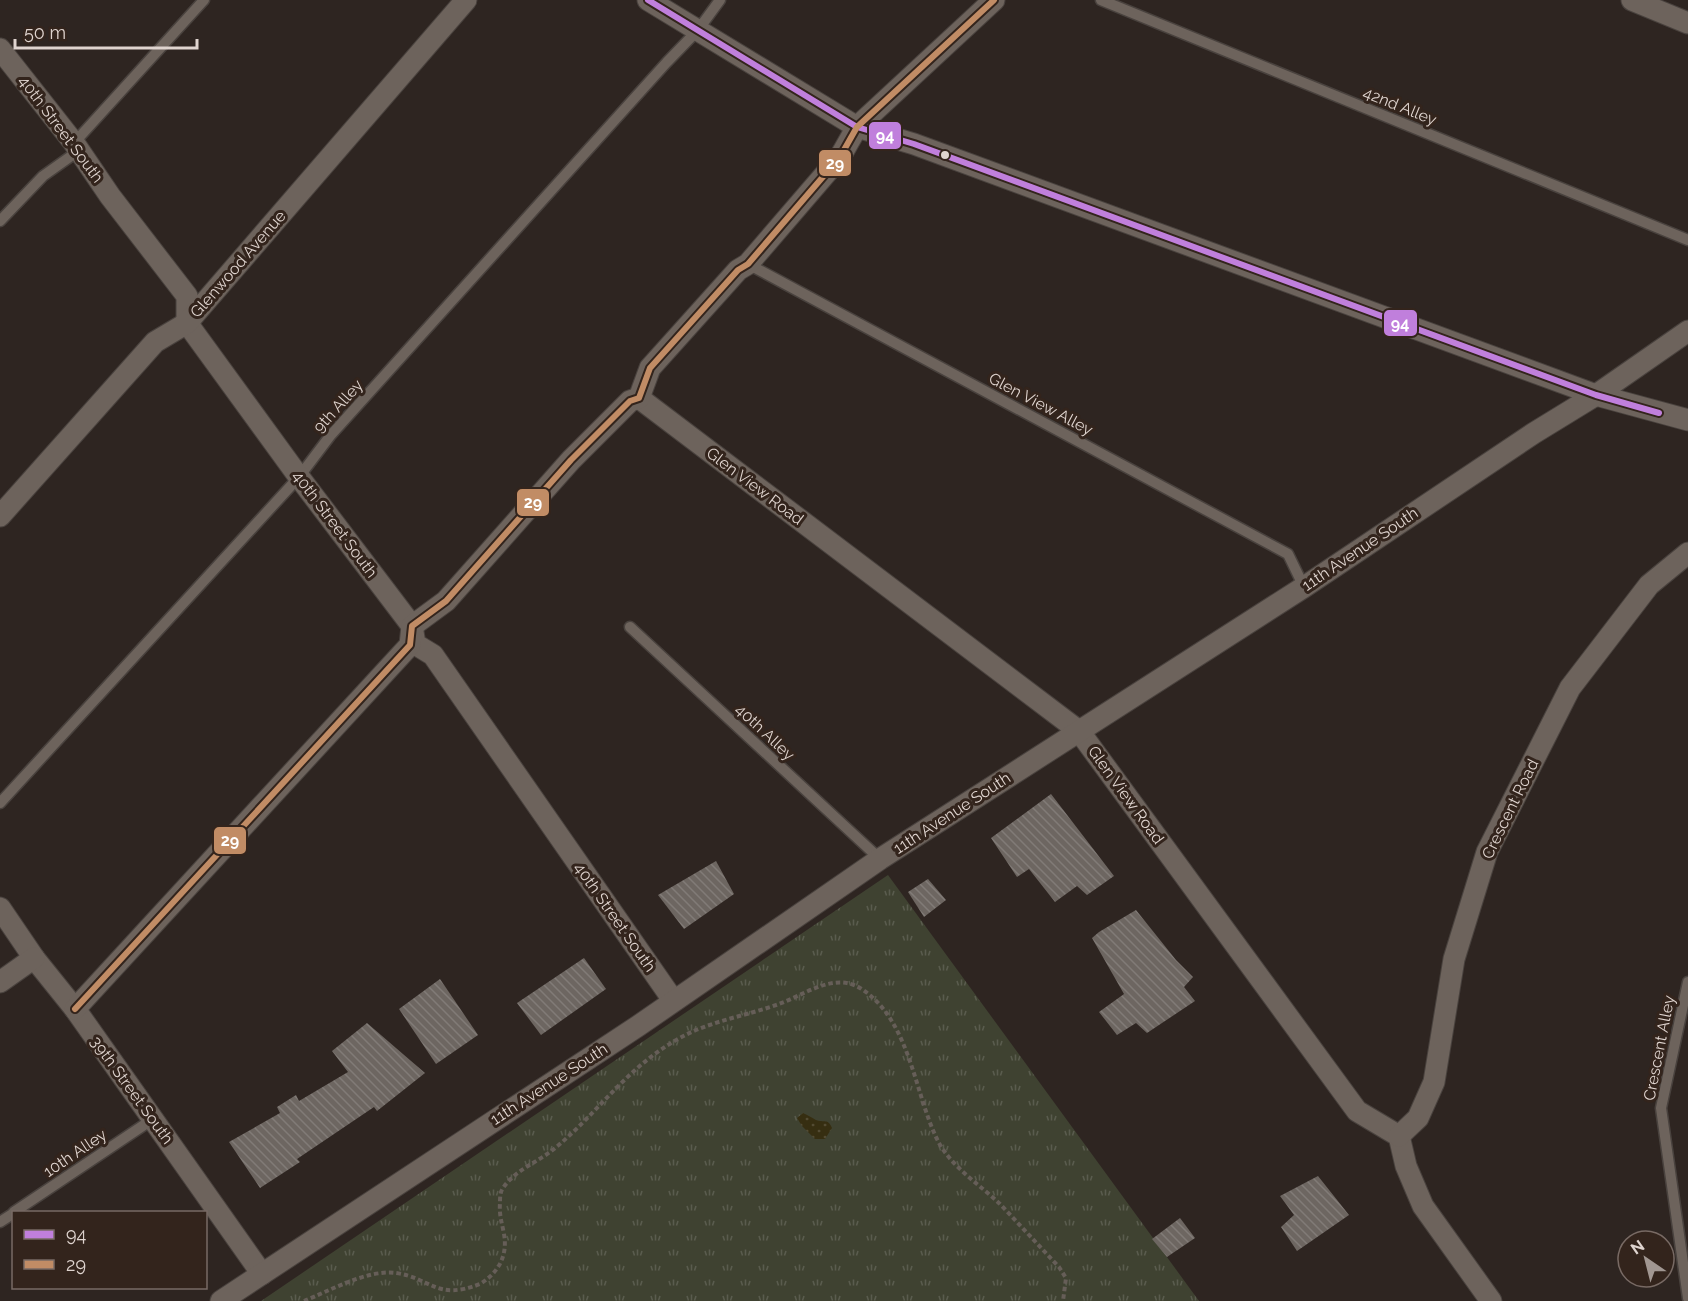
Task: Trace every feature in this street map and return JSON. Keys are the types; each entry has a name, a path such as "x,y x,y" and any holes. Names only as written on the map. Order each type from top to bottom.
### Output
{"street":[{"name":"Glenwood Avenue","path":"0,516 155,342 187,323 466,0"},
{"path":"648,0 857,127 915,144 1596,395 1688,420"},
{"path":"75,1009 410,645 412,626 446,600 572,460 630,401 639,398 650,368 738,270 748,264 840,157 857,127 994,0"},
{"path":"1632,0 1688,23"},
{"name":"40th Street South","path":"0,49 74,143 110,196 187,296 187,323 299,477 412,626 415,644 432,656 673,1000"},
{"name":"11th Avenue South","path":"221,1301 628,1032 880,859 1304,587 1524,440 1596,395 1688,331"},
{"name":"Glen View Road","path":"639,398 1079,731 1358,1111 1399,1136"},
{"name":"Crescent Road","path":"1399,1136 1418,1118 1434,1082 1454,959 1487,852 1570,688 1649,585 1688,553"},
{"name":"39th Street South","path":"0,908 34,958 75,1009 262,1274"},
{"path":"0,982 34,958"},
{"path":"1399,1136 1406,1166 1423,1206 1491,1301"}],"lane":[{"path":"0,221 43,176 74,154 74,143 204,0"},
{"name":"9th Alley","path":"0,803 299,477 330,436 698,30 720,0"},
{"name":"42nd Alley","path":"1101,0 1688,240"},
{"name":"Glen View Alley","path":"748,264 1288,554 1304,587"},
{"name":"40th Alley","path":"630,627 880,859"},
{"name":"Crescent Alley","path":"1688,982 1661,1108 1688,1298"},
{"name":"10th Alley","path":"17,1211 153,1119"}],"path":[{"path":"304,1301 378,1273 396,1273 410,1277 434,1291 450,1294 464,1292 481,1283 496,1272 503,1260 504,1234 499,1217 501,1190 512,1177 555,1148 623,1078 680,1037 781,1003 828,984 846,982 860,988 888,1017 910,1058 938,1142 952,1160 1000,1204 1059,1267 1066,1278 1063,1301"}],"green space":[{"path":"888,875 1199,1301 261,1301"}],"sand":[{"path":"803,1113 816,1120 829,1123 832,1128 825,1139 815,1139 802,1126 797,1118"}],"building":[{"path":"1051,794 1114,876 1087,895 1077,886 1055,902 1029,869 1017,877 991,838"},
{"path":"716,861 734,894 684,929 658,895"},
{"path":"928,879 946,900 924,917 908,892"},
{"path":"1136,910 1176,960 1193,977 1184,987 1195,1001 1147,1033 1136,1023 1117,1035 1099,1012 1124,994 1092,938"},
{"path":"584,958 606,989 541,1035 517,1003"},
{"path":"440,979 478,1035 436,1064 399,1009"},
{"path":"367,1023 425,1073 377,1111 374,1107 297,1159 300,1162 260,1188 229,1142 280,1113 277,1107 296,1095 299,1101 348,1072 332,1051"},
{"path":"1318,1176 1349,1215 1297,1251 1281,1227 1294,1215 1280,1196"},
{"path":"1180,1218 1195,1238 1167,1257 1152,1239"}],"transit line":[{"name":"94","path":"648,0 857,127 914,144 1596,395 1659,413"},
{"name":"29","path":"75,1009 410,645 412,626 446,601 571,460 630,401 639,398 650,368 738,270 748,264 840,157 857,127 994,0"}]}
